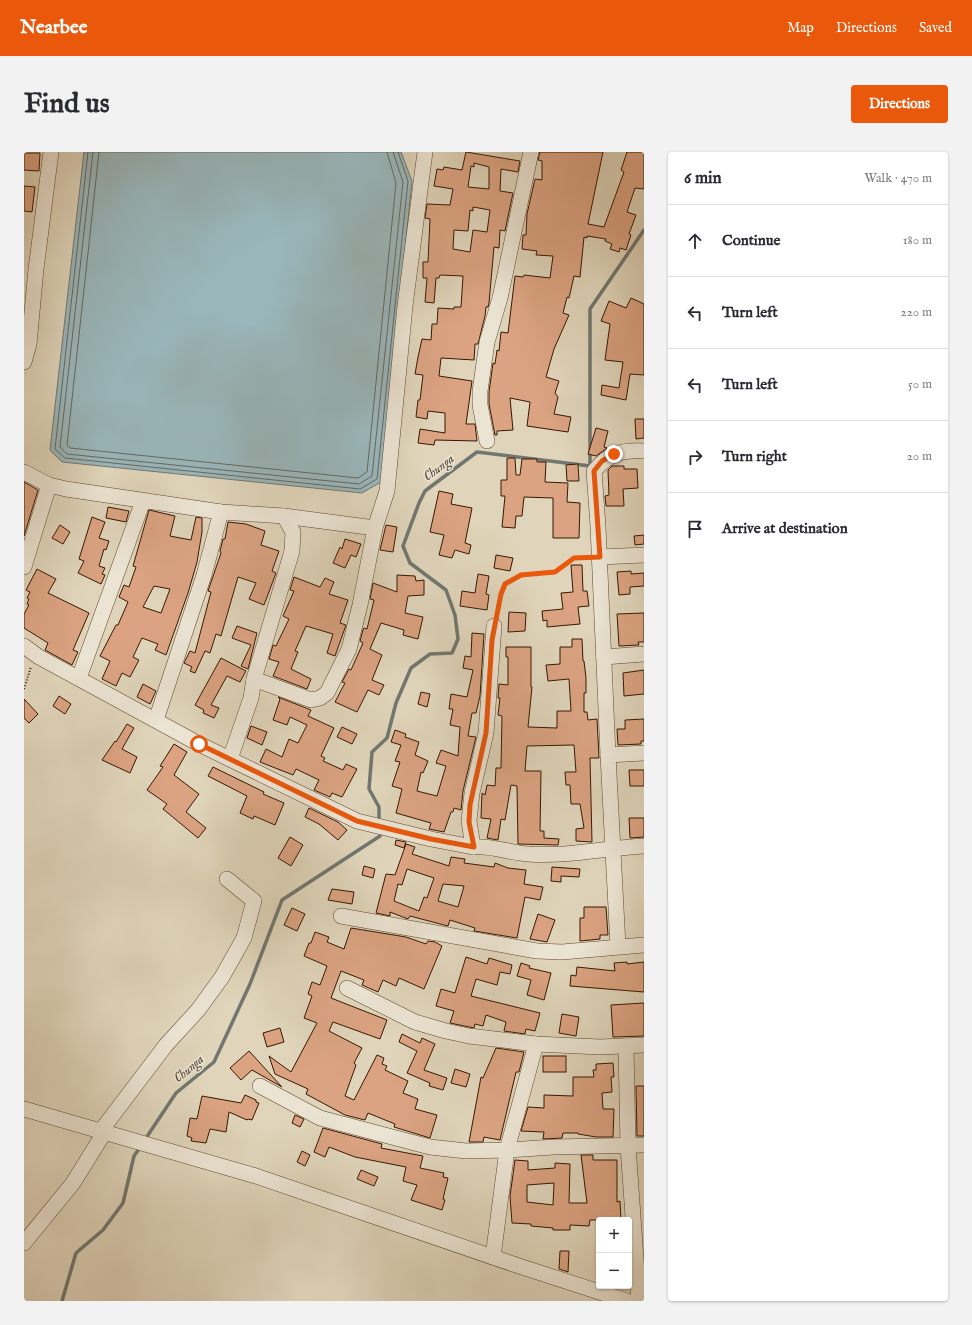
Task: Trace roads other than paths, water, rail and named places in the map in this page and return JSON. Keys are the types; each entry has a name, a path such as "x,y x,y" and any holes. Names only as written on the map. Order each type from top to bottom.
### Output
{"street":[{"path":"24,357 29,344 30,268 51,152"},
{"path":"254,679 311,700 320,698 327,693 349,649 360,605 375,528 387,491 405,306 424,152"},
{"path":"486,441 480,405 480,391 486,342 500,298 531,152"},
{"path":"618,946 600,557 594,471 602,461 614,454 644,451"},
{"path":"24,472 49,485 143,501 221,512 284,516 375,528"},
{"path":"24,567 49,485"},
{"path":"79,678 143,501"},
{"path":"156,720 204,575 221,512"},
{"path":"230,759 251,698 254,679 292,551 293,532 284,516"},
{"path":"600,557 644,555"},
{"path":"474,847 469,822 470,805 486,733 494,626"},
{"path":"24,646 39,657 230,759 357,821 431,839 474,847 484,846 528,854 572,854 613,848 644,846"},
{"path":"604,657 644,654"},
{"path":"608,755 644,752"},
{"path":"24,1243 73,1182 102,1132 166,1044 198,1010 222,977 244,938 254,901 227,878"},
{"path":"341,916 537,951 562,952 618,946 644,945"},
{"path":"347,988 415,1022 469,1036 536,1044 600,1047 644,1045"},
{"path":"493,1257 507,1150 536,1044"},
{"path":"626,1046 628,1146 640,1243 639,1301"},
{"path":"260,1086 320,1118 430,1146 466,1151 644,1145"},
{"path":"24,1109 126,1140 256,1176 627,1301"}],"water":[{"path":"84,152 401,152 412,181 381,482 362,493 62,462 50,450"}],"waterway":[{"name":"Chunga","path":"379,822 379,807 369,789 372,752 387,738 396,703 411,668 430,654 452,653 458,639 455,615 446,590 410,563 403,546 419,503 425,491 477,452 590,466 590,309 644,230"},
{"name":"Chunga","path":"144,1141 176,1093 214,1062 250,984 282,900 380,836"},
{"name":"Chunga","path":"62,1301 76,1253 103,1230 123,1203 134,1156 141,1146"}]}
